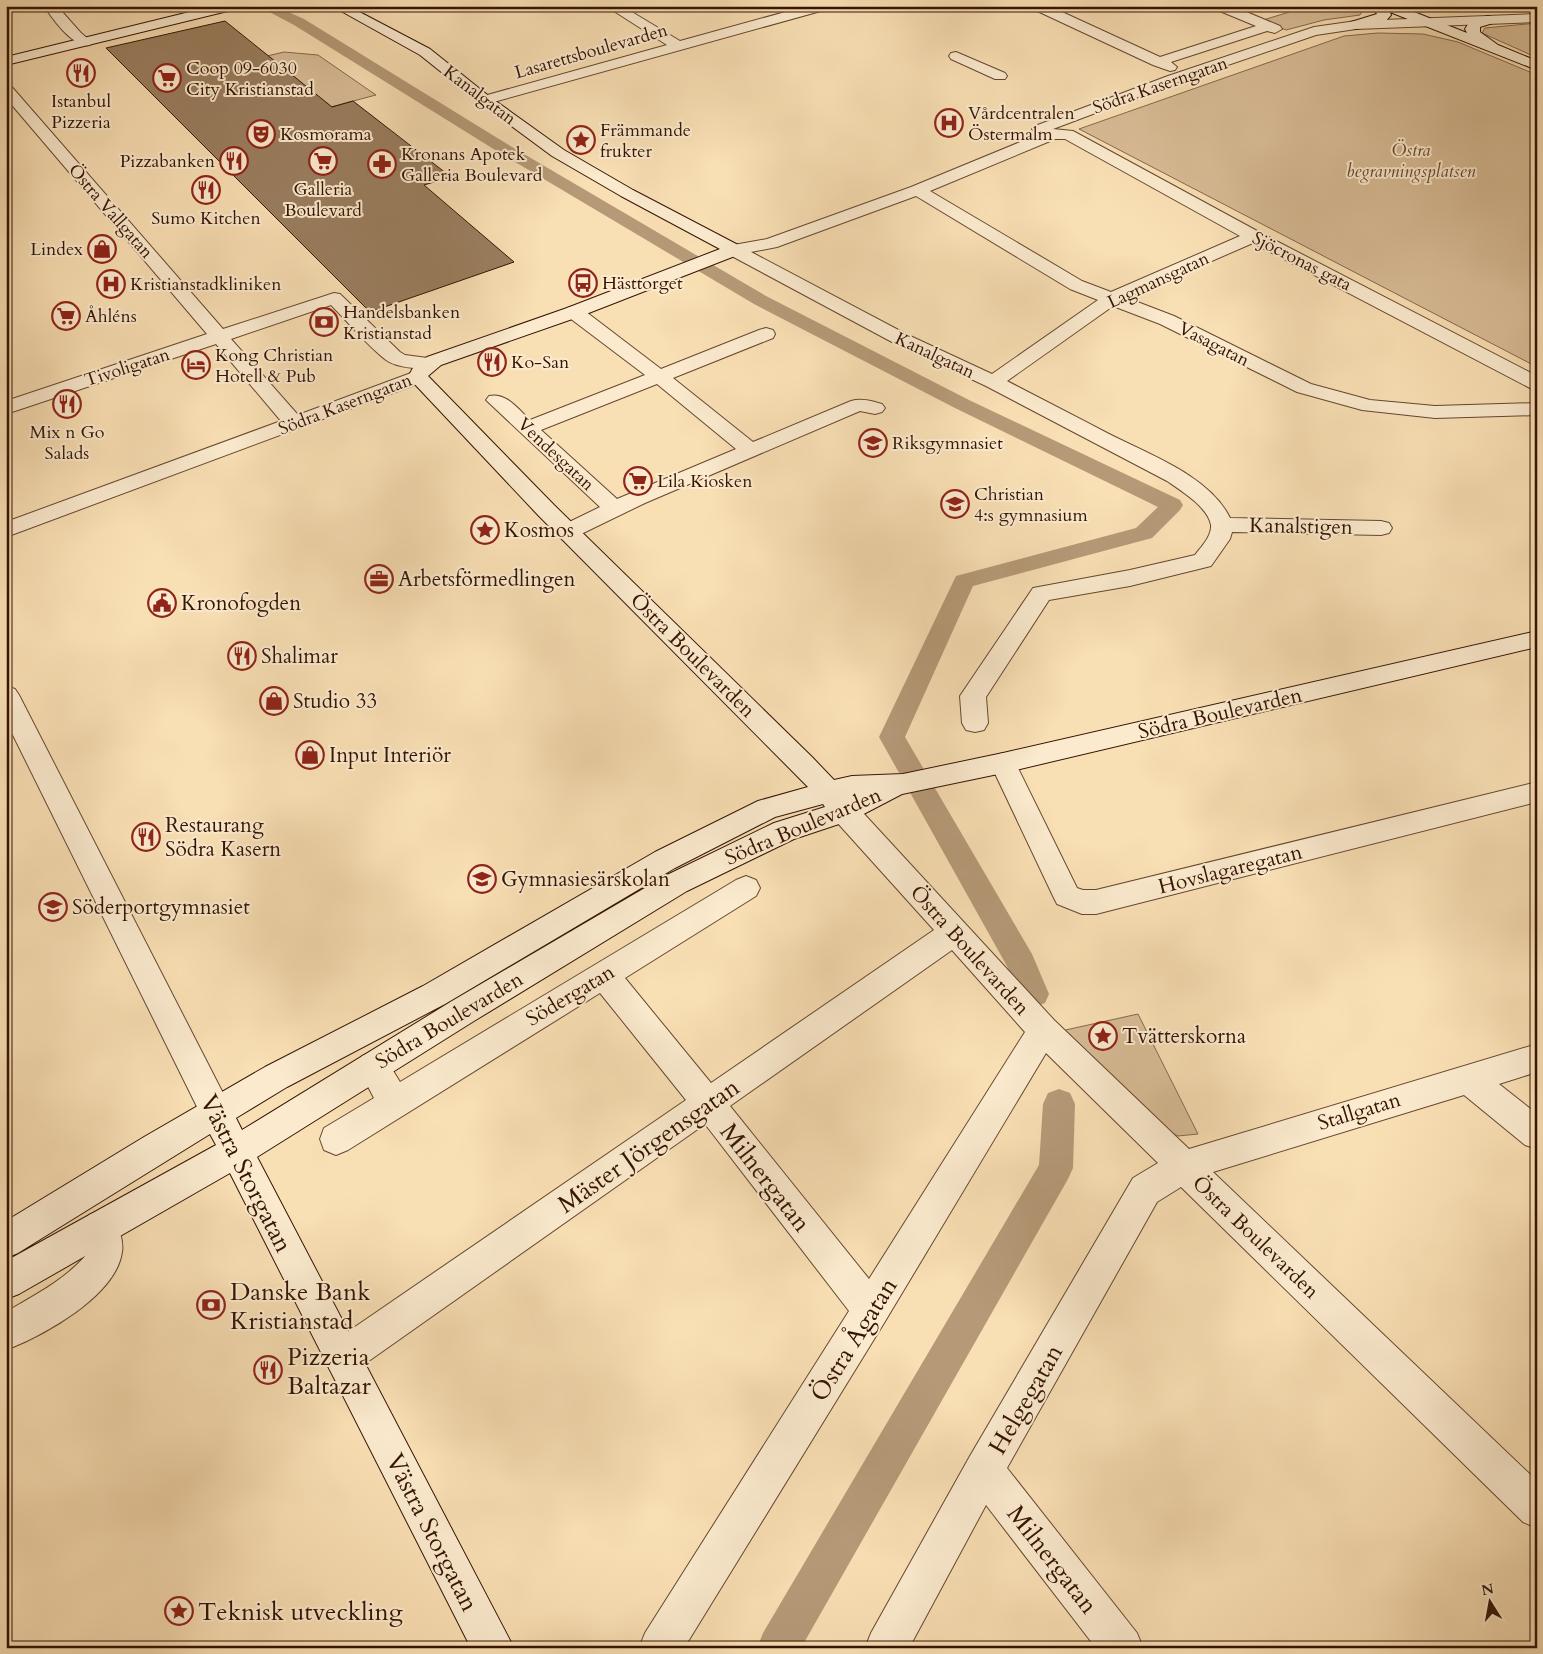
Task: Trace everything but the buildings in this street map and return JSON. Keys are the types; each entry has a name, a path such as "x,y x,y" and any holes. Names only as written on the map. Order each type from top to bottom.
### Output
{"street":[{"path":"6,9 18,6"},
{"path":"50,6 76,36 86,42"},
{"path":"6,61 231,6"},
{"path":"343,9 368,6"},
{"path":"612,6 678,46"},
{"name":"Lasarettsboulevarden","path":"485,100 823,6"},
{"path":"1038,6 1164,65 1268,26"},
{"path":"1220,6 1295,37"},
{"path":"1356,25 1380,19 1384,15 1378,6"},
{"path":"1387,6 1537,66"},
{"name":"Kanalgatan","path":"343,9 425,52 485,100 558,153 627,193 899,338 993,382 1175,476 1202,496 1216,512 1222,525"},
{"name":"Södra Kaserngatan","path":"6,530 294,423 423,370 986,154 1050,124 1295,37 1335,27 1356,25 1537,18"},
{"path":"1488,20 1475,24 1472,29 1474,34 1493,48"},
{"path":"956,56 1000,76"},
{"name":"Östra Vallgatan","path":"6,89 294,423"},
{"name":"Södra Kaserngatan","path":"734,250 771,243 917,190 1053,134 1068,134"},
{"name":"Sjöcronas gata","path":"1068,134 1253,236 1537,384"},
{"name":"Vasagatan","path":"917,190 1076,284 1167,320 1304,388 1369,406 1435,412 1537,409"},
{"name":"Lagmansgatan","path":"993,382 1112,299 1253,236"},
{"name":"Tivoligatan","path":"6,408 334,298 393,356 423,370"},
{"path":"574,312 660,377 750,450"},
{"path":"528,428 766,334"},
{"name":"Östra Boulevarden","path":"423,370 546,510 802,764 1043,1030 1537,1508"},
{"name":"Vendesgatan","path":"496,400 615,509"},
{"name":"Vendesgatan","path":"569,531 750,450 858,405 875,408"},
{"path":"975,723 973,696 1041,594 1130,578 1202,561 1219,539 1222,525"},
{"name":"Kanalstigen","path":"1222,525 1381,528"},
{"name":"Södra Boulevarden","path":"6,1241 276,1077 434,994 665,860 717,832 768,808 836,801 1537,639"},
{"name":"Västra Storgatan","path":"6,695 236,1152 493,1648"},
{"name":"Hovslagaregatan","path":"1003,763 1067,896 1082,902 1096,902 1537,792"},
{"name":"Södra Boulevarden","path":"6,1280 236,1152 604,925 677,883 784,831 836,801"},
{"name":"Södergatan","path":"336,1139 746,888"},
{"name":"Mäster Jörgensgatan","path":"343,1357 954,932"},
{"name":"Milnergatan","path":"604,975 708,1103 871,1310"},
{"name":"Östra Ågatan","path":"660,1648 1043,1030"},
{"name":"Stallgatan","path":"1184,1167 1210,1157 1537,1058"},
{"path":"373,1066 394,1103"},
{"path":"1467,1078 1537,1134"},
{"name":"Helgegatan","path":"886,1648 984,1470 1145,1190 1184,1167"},
{"path":"6,1332 68,1294 94,1274 101,1264 104,1254 101,1227"},
{"name":"Milnergatan","path":"984,1470 1122,1648"}],"green space":[{"path":"1326,6 1337,8 1357,6 1362,11 1360,15 1324,20 1286,30 1263,20 1306,7 1312,10"},
{"path":"1537,23 1537,55 1531,55 1482,33 1485,28"},
{"name":"Östra begravningsplatsen","path":"1378,33 1423,34 1458,42 1537,75 1537,367 1079,129 1344,36"},
{"path":"284,52 318,55 376,95 327,108 267,56"},
{"path":"1138,1014 1198,1134 1178,1136 1156,1125 1061,1031"}],"waterway":[{"path":"264,6 299,22 506,150 760,300 962,404 1172,505 1144,533 964,581 892,737 1021,963 1034,994"},
{"path":"778,1648 1056,1168 1059,1104"}],"place":[{"name":"Istanbul Pizzeria","path":"81,73"},
{"name":"Coop 09-6030 City Kristianstad","path":"167,78"},
{"name":"Vårdcentralen Östermalm","path":"949,123"},
{"name":"Kosmorama","path":"261,134"},
{"name":"Främmande frukter","path":"581,140"},
{"name":"Pizzabanken","path":"234,161"},
{"name":"Galleria Boulevard","path":"323,161"},
{"name":"Kronans Apotek Galleria Boulevard","path":"382,164"},
{"name":"Sumo Kitchen","path":"206,190"},
{"name":"Lindex","path":"102,249"},
{"name":"Hästtorget","path":"583,283"},
{"name":"Kristianstadkliniken","path":"111,284"},
{"name":"Åhléns","path":"66,316"},
{"name":"Handelsbanken Kristianstad","path":"324,322"},
{"name":"Ko-San","path":"492,362"},
{"name":"Kong Christian Hotell & Pub","path":"196,365"},
{"name":"Mix n Go Salads","path":"67,404"},
{"name":"Riksgymnasiet","path":"873,443"},
{"name":"Lila Kiosken","path":"638,481"},
{"name":"Christian 4:s gymnasium","path":"955,504"},
{"name":"Kosmos","path":"485,530"},
{"name":"Arbetsförmedlingen","path":"379,579"},
{"name":"Kronofogden","path":"162,603"},
{"name":"Shalimar","path":"242,656"},
{"name":"Studio 33","path":"274,701"},
{"name":"Input Interiör","path":"310,755"},
{"name":"Restaurang Södra Kasern","path":"146,837"},
{"name":"Gymnasiesärskolan","path":"482,879"},
{"name":"Söderportgymnasiet","path":"53,907"},
{"name":"Tvätterskorna","path":"1103,1036"},
{"name":"Danske Bank Kristianstad","path":"211,1305"},
{"name":"Pizzeria Baltazar","path":"268,1370"},
{"name":"Teknisk utveckling","path":"179,1611"}]}
